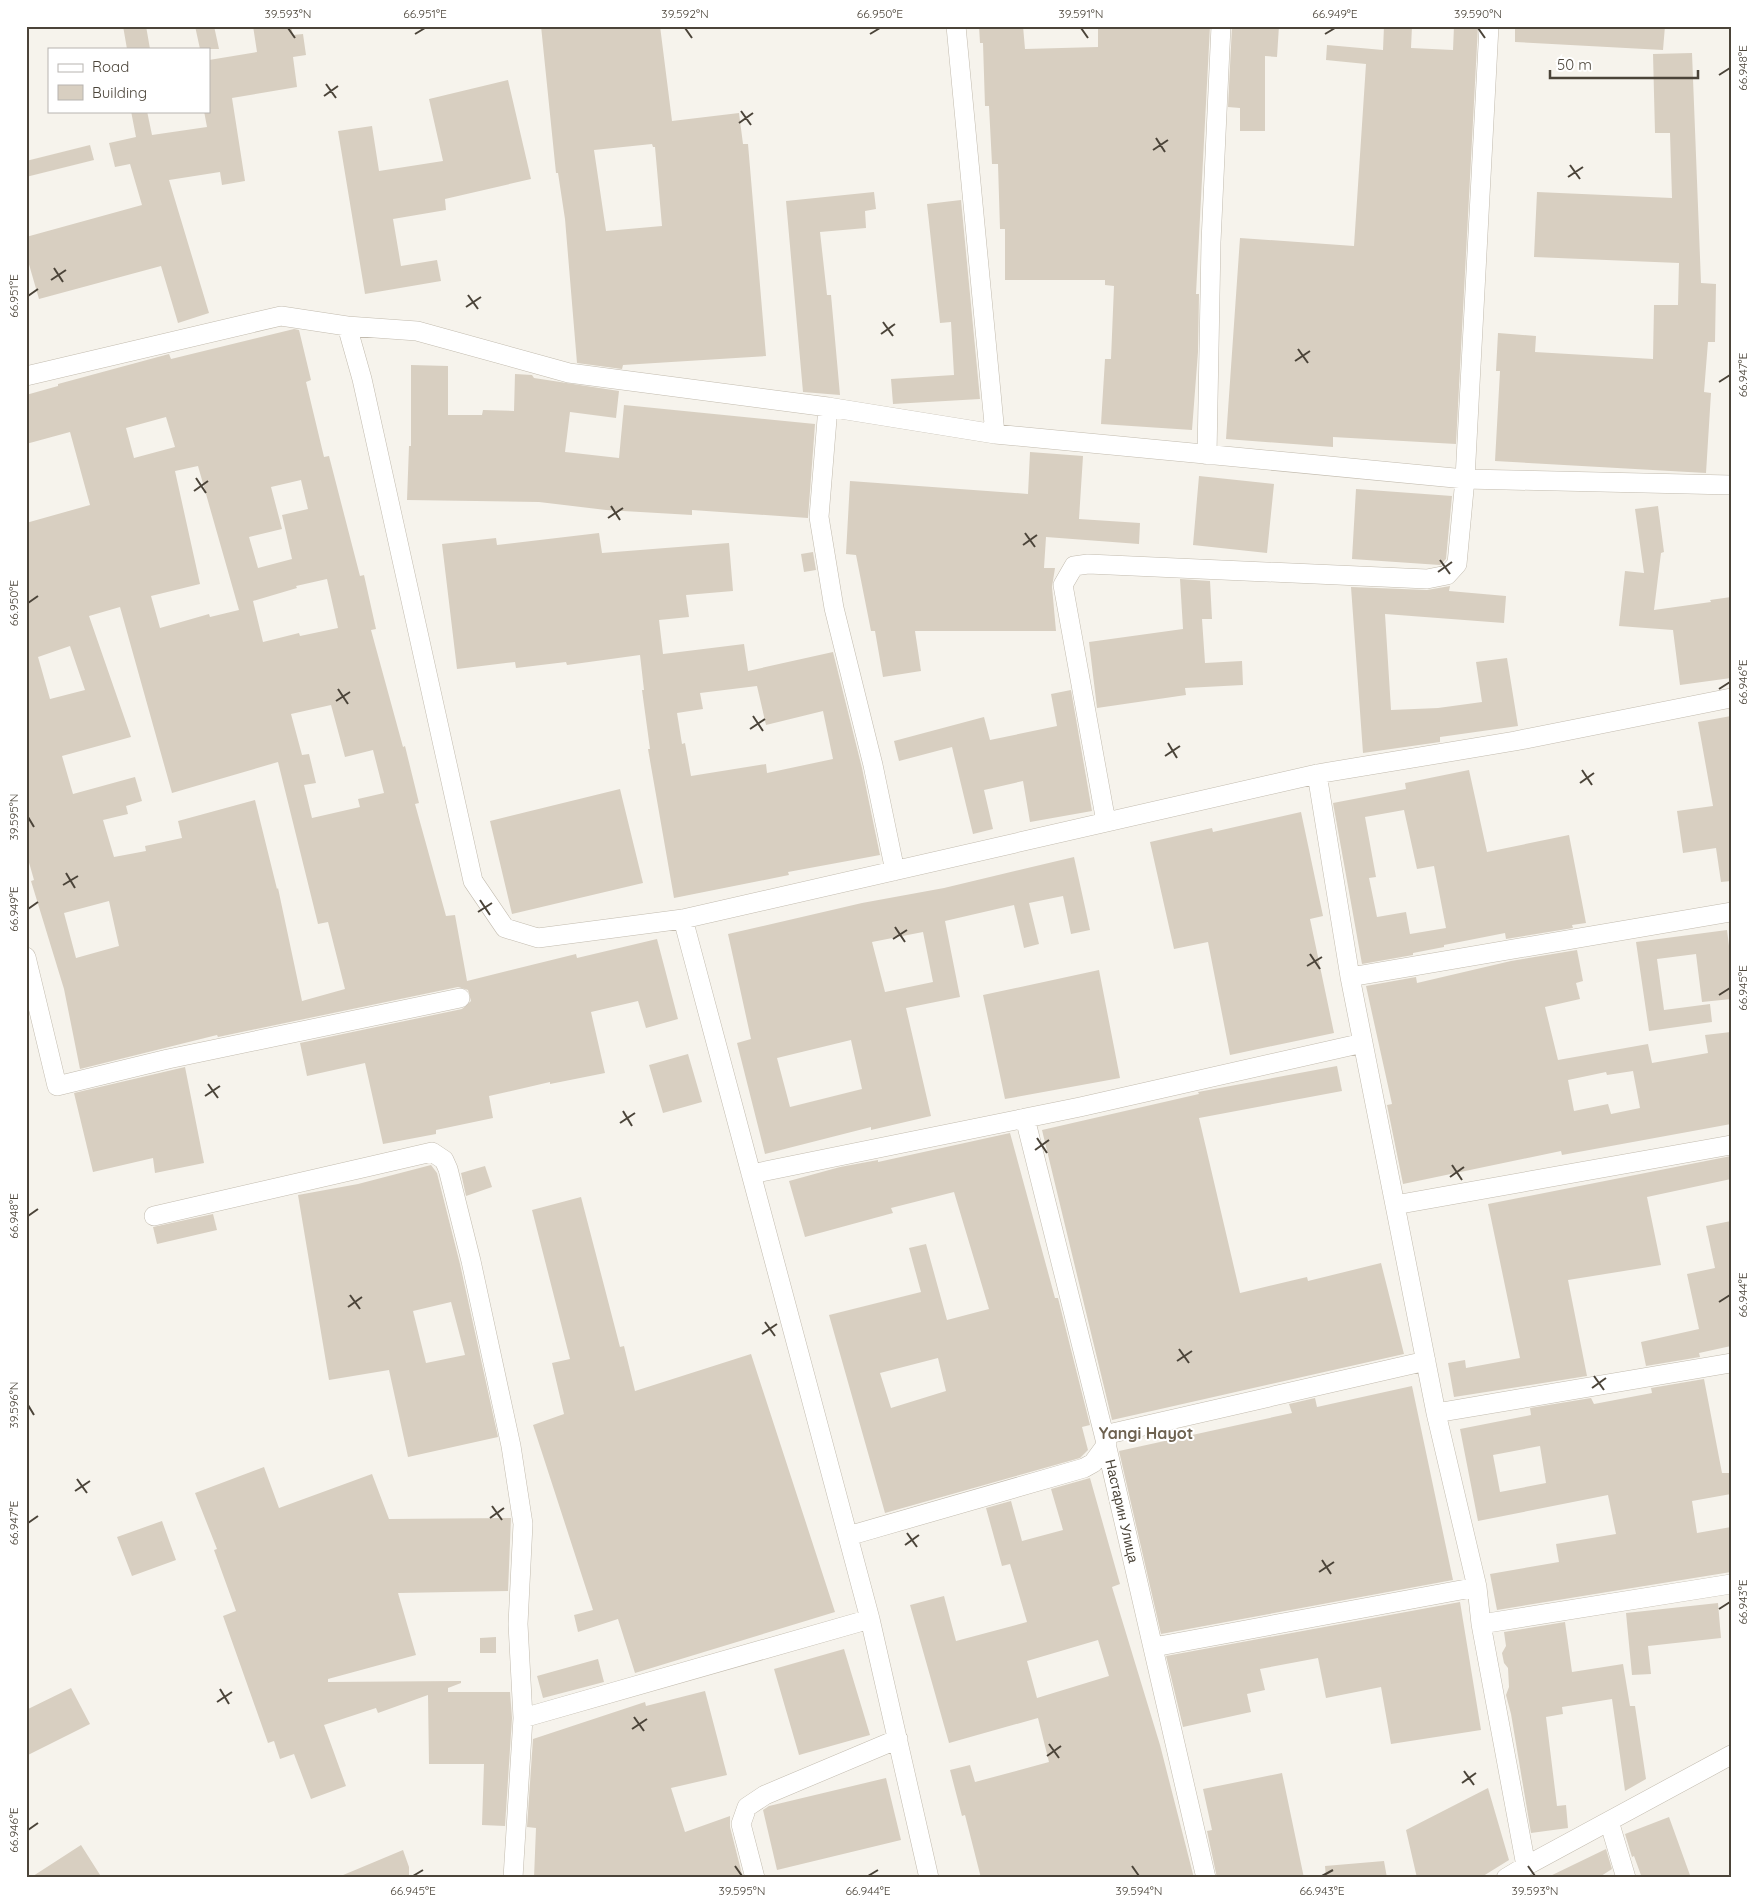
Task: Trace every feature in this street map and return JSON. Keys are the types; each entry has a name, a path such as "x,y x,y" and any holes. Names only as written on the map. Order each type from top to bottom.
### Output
{"street":[{"path":"956,26 995,434"},
{"path":"1207,455 1211,242 1220,26"},
{"path":"1106,822 1063,585 1074,566 1088,564 1427,579 1447,575 1457,564 1465,479 1489,26"},
{"path":"26,376 281,316 347,326 417,331 569,373 828,407 995,434 1465,479 1731,485"},
{"path":"347,326 362,379 474,881 505,928 538,938 683,919 1317,774 1515,741 1731,698"},
{"path":"828,407 819,517 834,608 873,765 894,871"},
{"path":"1317,774 1350,977 1436,1413 1478,1587 1481,1624 1526,1866"},
{"path":"1350,977 1731,912"},
{"path":"683,919 870,1619 929,1878"},
{"path":"26,957 57,1086 168,1059 460,998"},
{"path":"751,1174 1025,1118 1363,1043"},
{"name":"Настарин Улица","path":"1025,1118 1105,1439 1206,1878"},
{"path":"1395,1205 1731,1146"},
{"path":"154,1216 432,1152 444,1160 448,1169 471,1261 511,1446 523,1524 518,1624 523,1718 513,1878"},
{"path":"848,1536 1084,1468 1093,1463 1105,1439 1426,1361"},
{"path":"1436,1413 1731,1363"},
{"path":"1481,1624 1731,1584"},
{"path":"1154,1647 1478,1587"},
{"path":"523,1718 870,1619"},
{"path":"755,1878 741,1824 747,1807 764,1795 898,1739"},
{"path":"1506,1878 1731,1755"},
{"path":"1609,1821 1626,1878"}],"building":[{"path":"123,26 146,26 150,48 127,48"},
{"path":"195,26 214,26 219,49 200,48"},
{"path":"253,26 291,26 293,35 303,34 306,55 293,57 297,87 232,98 245,181 222,185 220,172 169,180 209,313 178,323 161,266 39,299 26,254 26,237 142,205 130,164 115,167 109,143 136,137 131,112 147,112 152,135 207,127 204,112 210,112 210,60 257,52"},
{"path":"541,26 660,26 672,121 739,113 743,144 748,144 766,356 623,365 622,369 577,363 565,219 558,173 556,173","holes":["652,144 655,147 662,226 606,231 594,150"]},
{"path":"979,26 1023,26 1025,49 1098,47 1098,26 1210,26 1196,294 1199,294 1198,352 1192,430 1101,424 1105,359 1111,359 1114,286 1105,285 1105,280 1005,280 1005,229 1000,229 998,164 992,164 989,106 985,106 983,43 980,43"},
{"path":"1232,26 1279,26 1277,57 1265,56 1265,131 1240,131 1240,108 1228,107"},
{"path":"1384,26 1412,26 1411,48 1453,50 1454,26 1478,26 1456,444 1333,437 1333,447 1226,439 1240,238 1354,246 1366,64 1326,60 1327,45 1383,50"},
{"path":"1515,26 1665,26 1663,50 1515,42"},
{"path":"1692,53 1701,283 1716,284 1715,342 1708,342 1704,392 1711,393 1706,473 1495,461 1500,371 1496,371 1498,333 1536,336 1535,352 1653,359 1654,305 1678,305 1679,263 1534,257 1537,192 1672,198 1670,133 1655,133 1653,54"},
{"path":"508,80 531,179 445,199 446,210 393,219 401,266 437,260 441,281 365,294 338,131 372,126 379,171 443,161 429,99"},
{"path":"90,145 94,160 26,177 26,161"},
{"path":"874,192 876,209 865,211 866,228 820,232 827,295 831,295 840,395 803,392 786,201"},
{"path":"961,200 980,399 893,404 891,379 954,375 951,322 940,323 927,204"},
{"path":"294,329 299,330 311,380 306,382 324,457 329,456 360,576 364,575 376,629 371,630 403,747 405,746 419,803 415,804 446,916 455,915 467,981 576,954 577,958 657,939 678,1019 646,1028 638,1001 591,1012 605,1073 550,1084 550,1082 489,1096 493,1118 436,1130 436,1134 383,1144 365,1063 307,1076 300,1043 462,1009 471,1001 468,990 458,987 218,1037 217,1035 80,1069 64,989 31,881 34,880 26,852 26,523 90,505 70,432 26,444 26,395 58,386 58,384 169,354 171,359","holes":["166,417 175,447 134,458 126,428","198,466 239,610 210,617 209,614 160,628 151,596 200,584 175,471","301,480 308,509 282,515 292,559 258,568 249,537 282,529 271,487","327,579 338,628 300,636 299,633 263,642 253,601 297,588 296,586","120,607 172,793 278,762 318,924 328,922 345,989 302,1001 278,888 255,800 178,821 182,838 145,846 146,851 114,857 103,820 128,814 126,806 142,801 135,777 73,794 62,756 131,737 89,616","70,646 85,690 50,699 38,657","331,705 345,757 373,750 384,793 358,799 360,807 312,818 304,785 316,783 309,754 302,755 291,714","109,901 119,946 76,958 64,913"]},
{"path":"411,365 448,366 448,415 482,415 483,410 514,411 515,374 532,375 534,378 619,391 616,418 570,412 565,452 619,458 624,405 815,424 808,518 692,510 692,515 606,510 539,502 407,500 409,446 411,446"},
{"path":"1030,452 1083,456 1079,519 1140,523 1139,544 1046,537 1044,568 1055,568 1052,587 1056,631 915,631 921,671 883,677 875,631 871,631 856,555 846,554 850,481 1028,494"},
{"path":"1199,476 1274,484 1267,553 1193,545"},
{"path":"1356,489 1452,496 1446,559 1440,565 1352,559"},
{"path":"1658,506 1664,552 1661,553 1654,610 1711,602 1710,600 1731,597 1731,678 1680,685 1673,630 1619,626 1625,571 1644,573 1635,509"},
{"path":"599,533 602,553 729,543 733,591 686,595 689,617 659,620 663,654 744,644 748,671 833,652 862,768 880,855 788,872 789,875 674,898 648,749 650,749 642,690 644,690 640,655 567,665 566,662 516,668 515,662 457,669 442,544 496,538 497,545","holes":["757,686 766,725 823,711 833,759 767,773 766,764 691,776 685,743 682,744 677,713 703,709 700,693"]},
{"path":"813,552 816,570 804,572 801,554"},
{"path":"1180,579 1210,581 1212,619 1202,619 1205,663 1242,661 1243,685 1185,688 1186,695 1097,708 1089,642 1183,629"},
{"path":"1450,586 1449,591 1506,596 1504,623 1385,614 1391,710 1438,708 1482,702 1476,662 1507,658 1518,726 1440,737 1440,742 1363,753 1351,587 1427,590"},
{"path":"1071,690 1092,811 1030,822 1023,781 984,790 993,829 973,834 952,747 899,761 894,741 984,717 990,740 1057,726 1051,694"},
{"path":"1731,716 1731,881 1721,882 1716,848 1683,853 1677,811 1713,806 1698,722"},
{"path":"1469,770 1487,852 1569,835 1586,923 1572,925 1573,928 1506,939 1505,933 1444,945 1444,947 1413,953 1413,955 1362,964 1333,803 1406,789 1405,783","holes":["1404,810 1417,869 1434,866 1446,928 1410,934 1406,912 1377,917 1369,878 1376,877 1365,817"]},
{"path":"620,789 643,883 512,914 490,821"},
{"path":"1301,812 1323,916 1310,919 1334,1033 1230,1055 1208,942 1174,949 1150,842 1212,828 1213,832"},
{"path":"1074,857 1090,930 1071,934 1063,896 1029,903 1039,944 1024,948 1014,905 945,921 960,997 906,1008 931,1116 871,1130 871,1127 765,1154 737,1043 751,1039 728,934 862,903 944,888","holes":["923,932 933,982 885,992 872,942","851,1040 862,1089 790,1107 777,1058"]},
{"path":"1727,930 1731,962 1731,999 1702,1002 1696,954 1657,959 1664,1010 1710,1004 1712,1022 1649,1031 1636,942"},
{"path":"1577,950 1583,981 1576,983 1580,999 1545,1007 1558,1060 1648,1044 1652,1063 1708,1053 1705,1035 1731,1032 1731,1124 1562,1155 1561,1151 1403,1184 1387,1105 1392,1104 1366,986 1416,977 1417,983 1511,961","holes":["1633,1071 1640,1108 1611,1114 1608,1104 1574,1111 1568,1080 1606,1072 1607,1075"]},
{"path":"1099,970 1120,1078 1005,1099 983,995"},
{"path":"688,1054 702,1102 663,1113 649,1065"},
{"path":"1337,1066 1342,1091 1199,1118 1240,1293 1307,1277 1308,1281 1381,1263 1404,1354 1112,1420 1042,1130 1199,1094 1198,1092"},
{"path":"185,1067 204,1163 155,1173 153,1158 93,1172 74,1093"},
{"path":"1010,1133 1055,1298 1058,1298 1090,1425 1082,1427 1088,1450 1080,1458 885,1513 829,1315 921,1292 909,1248 926,1244 947,1320 989,1309 954,1192 891,1208 893,1213 805,1237 789,1181 840,1167 878,1160 878,1162","holes":["938,1358 946,1391 891,1408 880,1373"]},
{"path":"1731,1156 1731,1179 1647,1197 1661,1265 1568,1280 1587,1376 1454,1397 1448,1363 1465,1360 1466,1368 1520,1358 1488,1204"},
{"path":"431,1165 437,1173 460,1264 498,1437 408,1457 389,1370 329,1380 298,1195 358,1184","holes":["451,1302 465,1355 426,1363 413,1311"]},
{"path":"485,1166 492,1187 466,1196 461,1173"},
{"path":"581,1197 620,1347 624,1346 635,1391 751,1354 835,1612 635,1673 618,1619 578,1632 574,1615 593,1610 533,1425 564,1414 552,1363 570,1359 532,1210"},
{"path":"213,1214 217,1230 157,1244 153,1227"},
{"path":"1731,1221 1731,1346 1699,1353 1700,1357 1646,1366 1641,1342 1699,1329 1687,1274 1715,1268 1706,1226"},
{"path":"1704,1379 1722,1473 1731,1473 1731,1494 1692,1501 1697,1533 1731,1527 1731,1572 1497,1610 1490,1574 1559,1562 1556,1544 1616,1534 1608,1495 1478,1521 1460,1429 1531,1415 1530,1408 1591,1398 1594,1404 1652,1393 1651,1388","holes":["1540,1446 1546,1483 1500,1492 1493,1455"]},
{"path":"1412,1386 1453,1580 1161,1634 1119,1451 1292,1413 1289,1404 1315,1398 1317,1407"},
{"path":"264,1467 279,1508 372,1474 389,1519 511,1518 508,1591 398,1593 416,1655 328,1679 328,1682 461,1681 461,1683 448,1688 448,1692 510,1692 512,1718 505,1826 482,1825 484,1764 429,1764 428,1695 378,1713 376,1708 324,1725 346,1786 311,1799 294,1754 280,1759 274,1741 268,1743 223,1616 236,1611 214,1550 217,1549 195,1493"},
{"path":"1090,1478 1120,1584 1112,1587 1160,1745 1194,1878 981,1878 965,1815 962,1816 950,1770 970,1765 975,1782 1049,1762 1038,1718 949,1743 910,1605 944,1596 956,1641 1027,1622 1010,1564 1002,1566 986,1508 1011,1501 1022,1541 1063,1530 1051,1489","holes":["1098,1640 1109,1676 1037,1698 1027,1661"]},
{"path":"162,1521 176,1560 132,1576 117,1537"},
{"path":"1460,1602 1481,1730 1391,1744 1381,1687 1326,1698 1318,1658 1260,1669 1265,1690 1247,1694 1251,1712 1183,1727 1166,1656"},
{"path":"1718,1603 1721,1638 1648,1646 1651,1674 1632,1675 1626,1613"},
{"path":"1565,1622 1572,1672 1623,1664 1630,1706 1635,1706 1646,1779 1625,1791 1612,1699 1562,1707 1563,1714 1546,1717 1557,1806 1566,1805 1568,1828 1531,1833 1511,1714 1506,1695 1509,1687 1508,1668 1504,1663 1502,1653 1506,1646 1504,1632"},
{"path":"496,1637 496,1653 480,1653 480,1638"},
{"path":"844,1649 870,1735 799,1755 774,1669"},
{"path":"598,1659 604,1682 543,1698 537,1676"},
{"path":"71,1688 90,1724 26,1756 26,1710"},
{"path":"705,1691 727,1775 671,1788 685,1832 730,1816 730,1827 743,1878 534,1878 536,1828 527,1827 533,1739 645,1702 646,1706"},
{"path":"1282,1773 1304,1878 1217,1878 1207,1831 1212,1830 1203,1789"},
{"path":"886,1778 901,1840 777,1870 763,1810 769,1806"},
{"path":"1488,1788 1509,1860 1480,1878 1417,1878 1406,1830"},
{"path":"1669,1817 1691,1878 1642,1878 1634,1856 1632,1857 1625,1834"},
{"path":"81,1845 102,1878 30,1878"},
{"path":"1606,1849 1612,1869 1598,1878 1546,1878"},
{"path":"403,1850 409,1867 409,1878 336,1878"},
{"path":"1384,1861 1387,1878 1326,1878 1325,1866"}],"district":[{"name":"Yangi Hayot","path":"1146,1433"}]}
